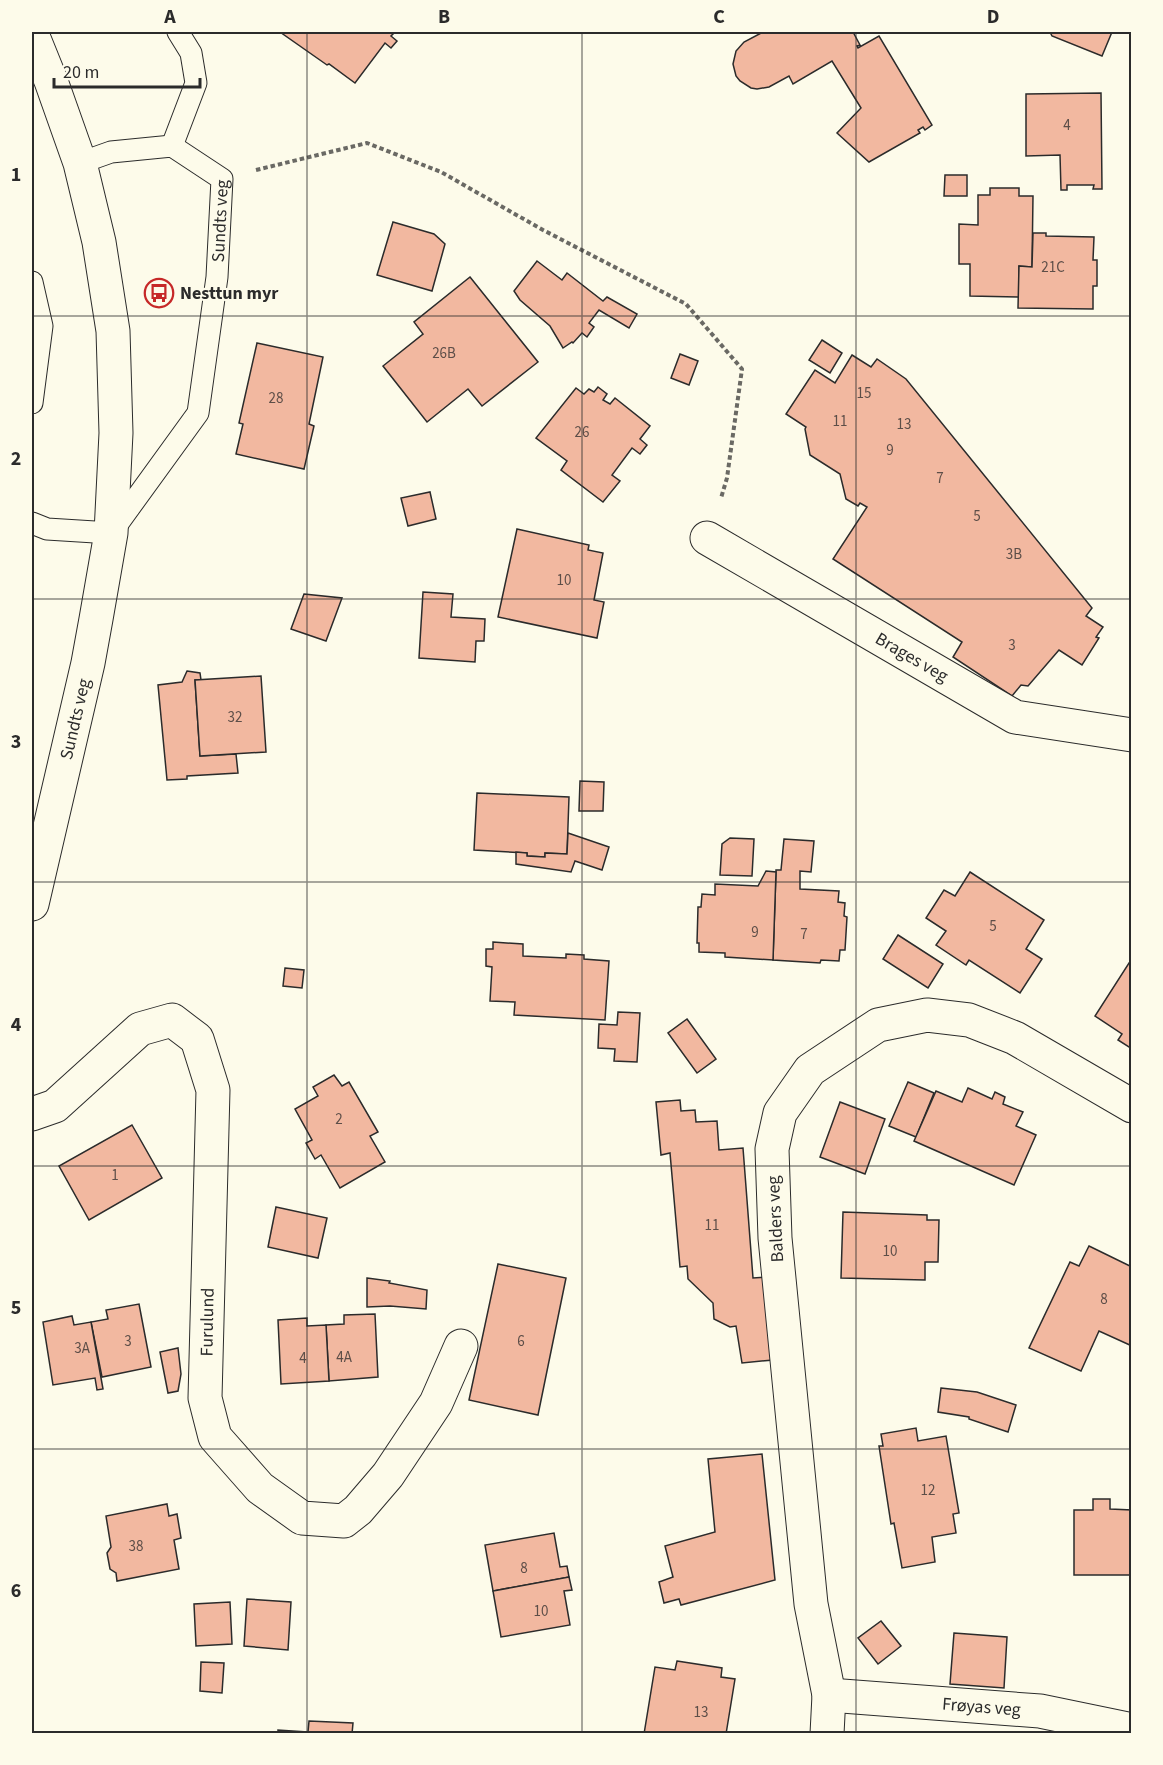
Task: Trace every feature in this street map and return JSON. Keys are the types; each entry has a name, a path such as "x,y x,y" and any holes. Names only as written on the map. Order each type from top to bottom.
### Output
{"street":[{"name":"Sundts veg","path":"32,34 80,163 99,242 113,332 116,433 111,533 88,663 32,904"},
{"name":"Brages veg","path":"706,538 1015,717 1131,735"},
{"name":"Balders veg","path":"827,1734 829,1695 811,1604 775,1238 772,1149 780,1113 810,1070 878,1025 927,1015 969,1020 1015,1038 1131,1106"},
{"name":"Furulund","path":"32,1114 56,1106 140,1029 172,1020 197,1039 213,1090 205,1398 215,1437 260,1488 302,1518 344,1521 358,1510 388,1475 436,1403 461,1346"},
{"name":"Frøyas veg","path":"829,1695 1040,1711 1131,1730"}],"lane":[{"path":"80,163 111,152 172,146 196,84 185,34"},
{"name":"Sundts veg","path":"111,533 198,412 217,277 222,179 172,146"},
{"path":"32,282 42,326 32,403"},
{"path":"32,523 47,529 111,533"}],"path":[{"path":"222,179 367,143 441,172 543,230 686,304 742,369 728,478 706,538"}],"building":[{"path":"280,32 395,32 391,36 397,41 391,48 385,43 355,83"},
{"path":"763,32 853,32 860,45 857,46 858,48 879,36 932,125 925,130 923,127 918,130 920,133 869,162 837,133 861,108 832,61 793,84 789,76 769,87 757,89 740,81 733,64 736,51 744,42"},
{"path":"1050,32 1112,32 1102,56 1052,36"},
{"path":"1101,93 1102,189 1093,189 1094,185 1067,185 1067,190 1061,190 1060,155 1026,156 1026,94"},
{"path":"945,175 967,175 967,196 944,196"},
{"path":"990,188 1019,188 1019,196 1033,196 1032,267 1019,266 1019,297 970,296 970,264 959,264 959,224 978,225 978,195 990,195"},
{"path":"393,222 434,234 445,244 432,291 377,275"},
{"path":"1033,233 1046,233 1046,236 1094,237 1093,260 1097,260 1097,286 1093,286 1093,309 1018,308 1019,266 1032,267"},
{"path":"537,261 562,280 567,273 603,301 607,297 637,314 629,328 599,310 589,323 594,327 587,337 582,333 573,343 563,348 550,326 520,300 514,291"},
{"path":"470,277 538,362 482,406 468,389 427,422 383,366 423,334 414,322"},
{"path":"822,340 842,353 830,373 809,360"},
{"path":"257,343 323,357 309,424 314,426 304,469 236,454 243,424 239,423"},
{"path":"680,354 698,361 689,385 671,378"},
{"path":"852,355 871,367 877,359 906,379 1092,608 1086,616 1103,627 1096,637 1099,638 1082,665 1059,650 1028,686 1021,685 1012,696 953,657 962,642 833,559 867,507 860,503 858,506 846,499 840,474 810,455 806,427 786,414 815,370 835,383"},
{"path":"598,387 607,394 603,400 610,404 615,398 650,426 640,439 647,445 640,454 632,448 612,475 620,481 603,502 561,470 567,461 536,438 576,388 584,394 589,389 594,392"},
{"path":"430,492 436,519 408,526 401,498"},
{"path":"517,529 589,545 588,550 603,553 594,600 604,602 597,638 498,617"},
{"path":"423,592 453,594 451,617 485,619 484,641 476,641 475,662 419,658"},
{"path":"304,594 342,598 326,641 291,629"},
{"path":"187,671 200,673 201,680 195,680 200,756 236,754 238,773 187,776 187,779 167,780 158,685 182,682"},
{"path":"261,676 266,752 200,756 195,680"},
{"path":"580,781 604,782 603,811 579,811"},
{"path":"477,793 569,797 567,854 545,853 545,857 527,856 527,853 474,850"},
{"path":"568,833 609,847 602,870 575,861 571,872 516,864 516,852 527,853 527,856 545,857 545,853 567,854"},
{"path":"730,838 754,839 752,876 720,875 722,844"},
{"path":"784,839 814,841 811,872 800,871 800,889 839,891 838,902 845,903 844,916 847,917 845,950 840,950 839,961 821,960 820,963 773,960 776,870 781,870"},
{"path":"766,871 776,872 773,960 725,957 725,953 699,952 698,907 701,907 702,894 715,895 715,884 758,886"},
{"path":"970,872 1044,920 1026,949 1042,959 1020,993 969,960 966,965 936,945 946,931 926,918 944,890 955,896"},
{"path":"898,935 943,964 928,988 883,959"},
{"path":"493,942 523,944 523,956 566,958 566,954 584,955 584,959 609,961 605,1020 514,1015 515,1002 490,1001 492,967 486,966 486,949 493,949"},
{"path":"1129,963 1132,965 1132,1049 1118,1040 1122,1034 1095,1016"},
{"path":"285,968 304,970 302,988 283,986"},
{"path":"618,1012 640,1013 637,1062 614,1061 615,1049 598,1048 599,1024 617,1025"},
{"path":"687,1019 716,1059 697,1073 668,1033"},
{"path":"334,1075 342,1086 349,1082 378,1132 370,1136 385,1162 340,1188 321,1155 315,1159 306,1143 312,1140 295,1109 318,1096 313,1087"},
{"path":"908,1082 934,1093 916,1137 889,1126"},
{"path":"968,1088 992,1099 995,1092 1005,1097 1003,1104 1023,1112 1016,1126 1036,1135 1014,1185 914,1141 936,1091 962,1102"},
{"path":"680,1100 681,1111 695,1110 696,1122 717,1121 719,1150 743,1148 753,1278 766,1277 773,1360 742,1363 736,1326 730,1327 714,1319 713,1303 688,1279 687,1266 680,1267 670,1153 661,1155 656,1102"},
{"path":"840,1102 885,1119 865,1174 820,1157"},
{"path":"132,1125 162,1178 89,1220 59,1166"},
{"path":"276,1207 327,1218 318,1258 268,1247"},
{"path":"843,1212 927,1215 927,1220 939,1220 938,1262 925,1262 925,1280 841,1278"},
{"path":"1089,1246 1132,1267 1132,1346 1099,1331 1081,1371 1029,1348 1070,1262 1079,1266"},
{"path":"498,1264 566,1278 538,1415 469,1400"},
{"path":"367,1278 427,1290 426,1309 367,1307"},
{"path":"139,1304 151,1367 102,1377 91,1322 108,1319 106,1310"},
{"path":"375,1314 378,1377 329,1381 326,1325 344,1324 344,1315"},
{"path":"72,1316 74,1325 91,1322 103,1389 97,1390 95,1378 53,1385 43,1322"},
{"path":"307,1318 307,1326 326,1325 329,1381 281,1384 278,1320"},
{"path":"178,1348 181,1374 178,1391 168,1393 160,1352"},
{"path":"941,1388 977,1392 1016,1405 1008,1432 969,1419 969,1417 938,1412"},
{"path":"916,1428 918,1441 946,1436 959,1513 953,1514 956,1533 932,1537 935,1562 902,1568 894,1523 891,1524 879,1446 883,1446 881,1434"},
{"path":"762,1454 775,1580 681,1605 679,1599 664,1603 659,1582 673,1577 665,1546 715,1532 708,1459"},
{"path":"1093,1499 1110,1499 1110,1509 1132,1510 1132,1575 1074,1575 1074,1510 1093,1510"},
{"path":"167,1504 169,1516 177,1514 181,1538 174,1540 179,1569 117,1581 116,1573 110,1569 107,1553 111,1547 106,1516"},
{"path":"554,1533 560,1567 567,1566 569,1577 493,1591 485,1545"},
{"path":"569,1577 572,1590 564,1591 570,1625 501,1637 493,1591"},
{"path":"247,1599 291,1602 288,1650 244,1646"},
{"path":"230,1602 232,1644 196,1646 194,1604"},
{"path":"881,1621 901,1646 878,1664 858,1638"},
{"path":"954,1633 1007,1637 1004,1688 950,1684"},
{"path":"677,1661 722,1668 721,1677 735,1679 726,1734 644,1734 655,1667 675,1670"},
{"path":"201,1662 224,1663 222,1693 200,1691"},
{"path":"309,1721 353,1723 352,1734 278,1734 278,1730 308,1732"}],"place":[{"name":"Nesttun myr","path":"159,293"}]}
